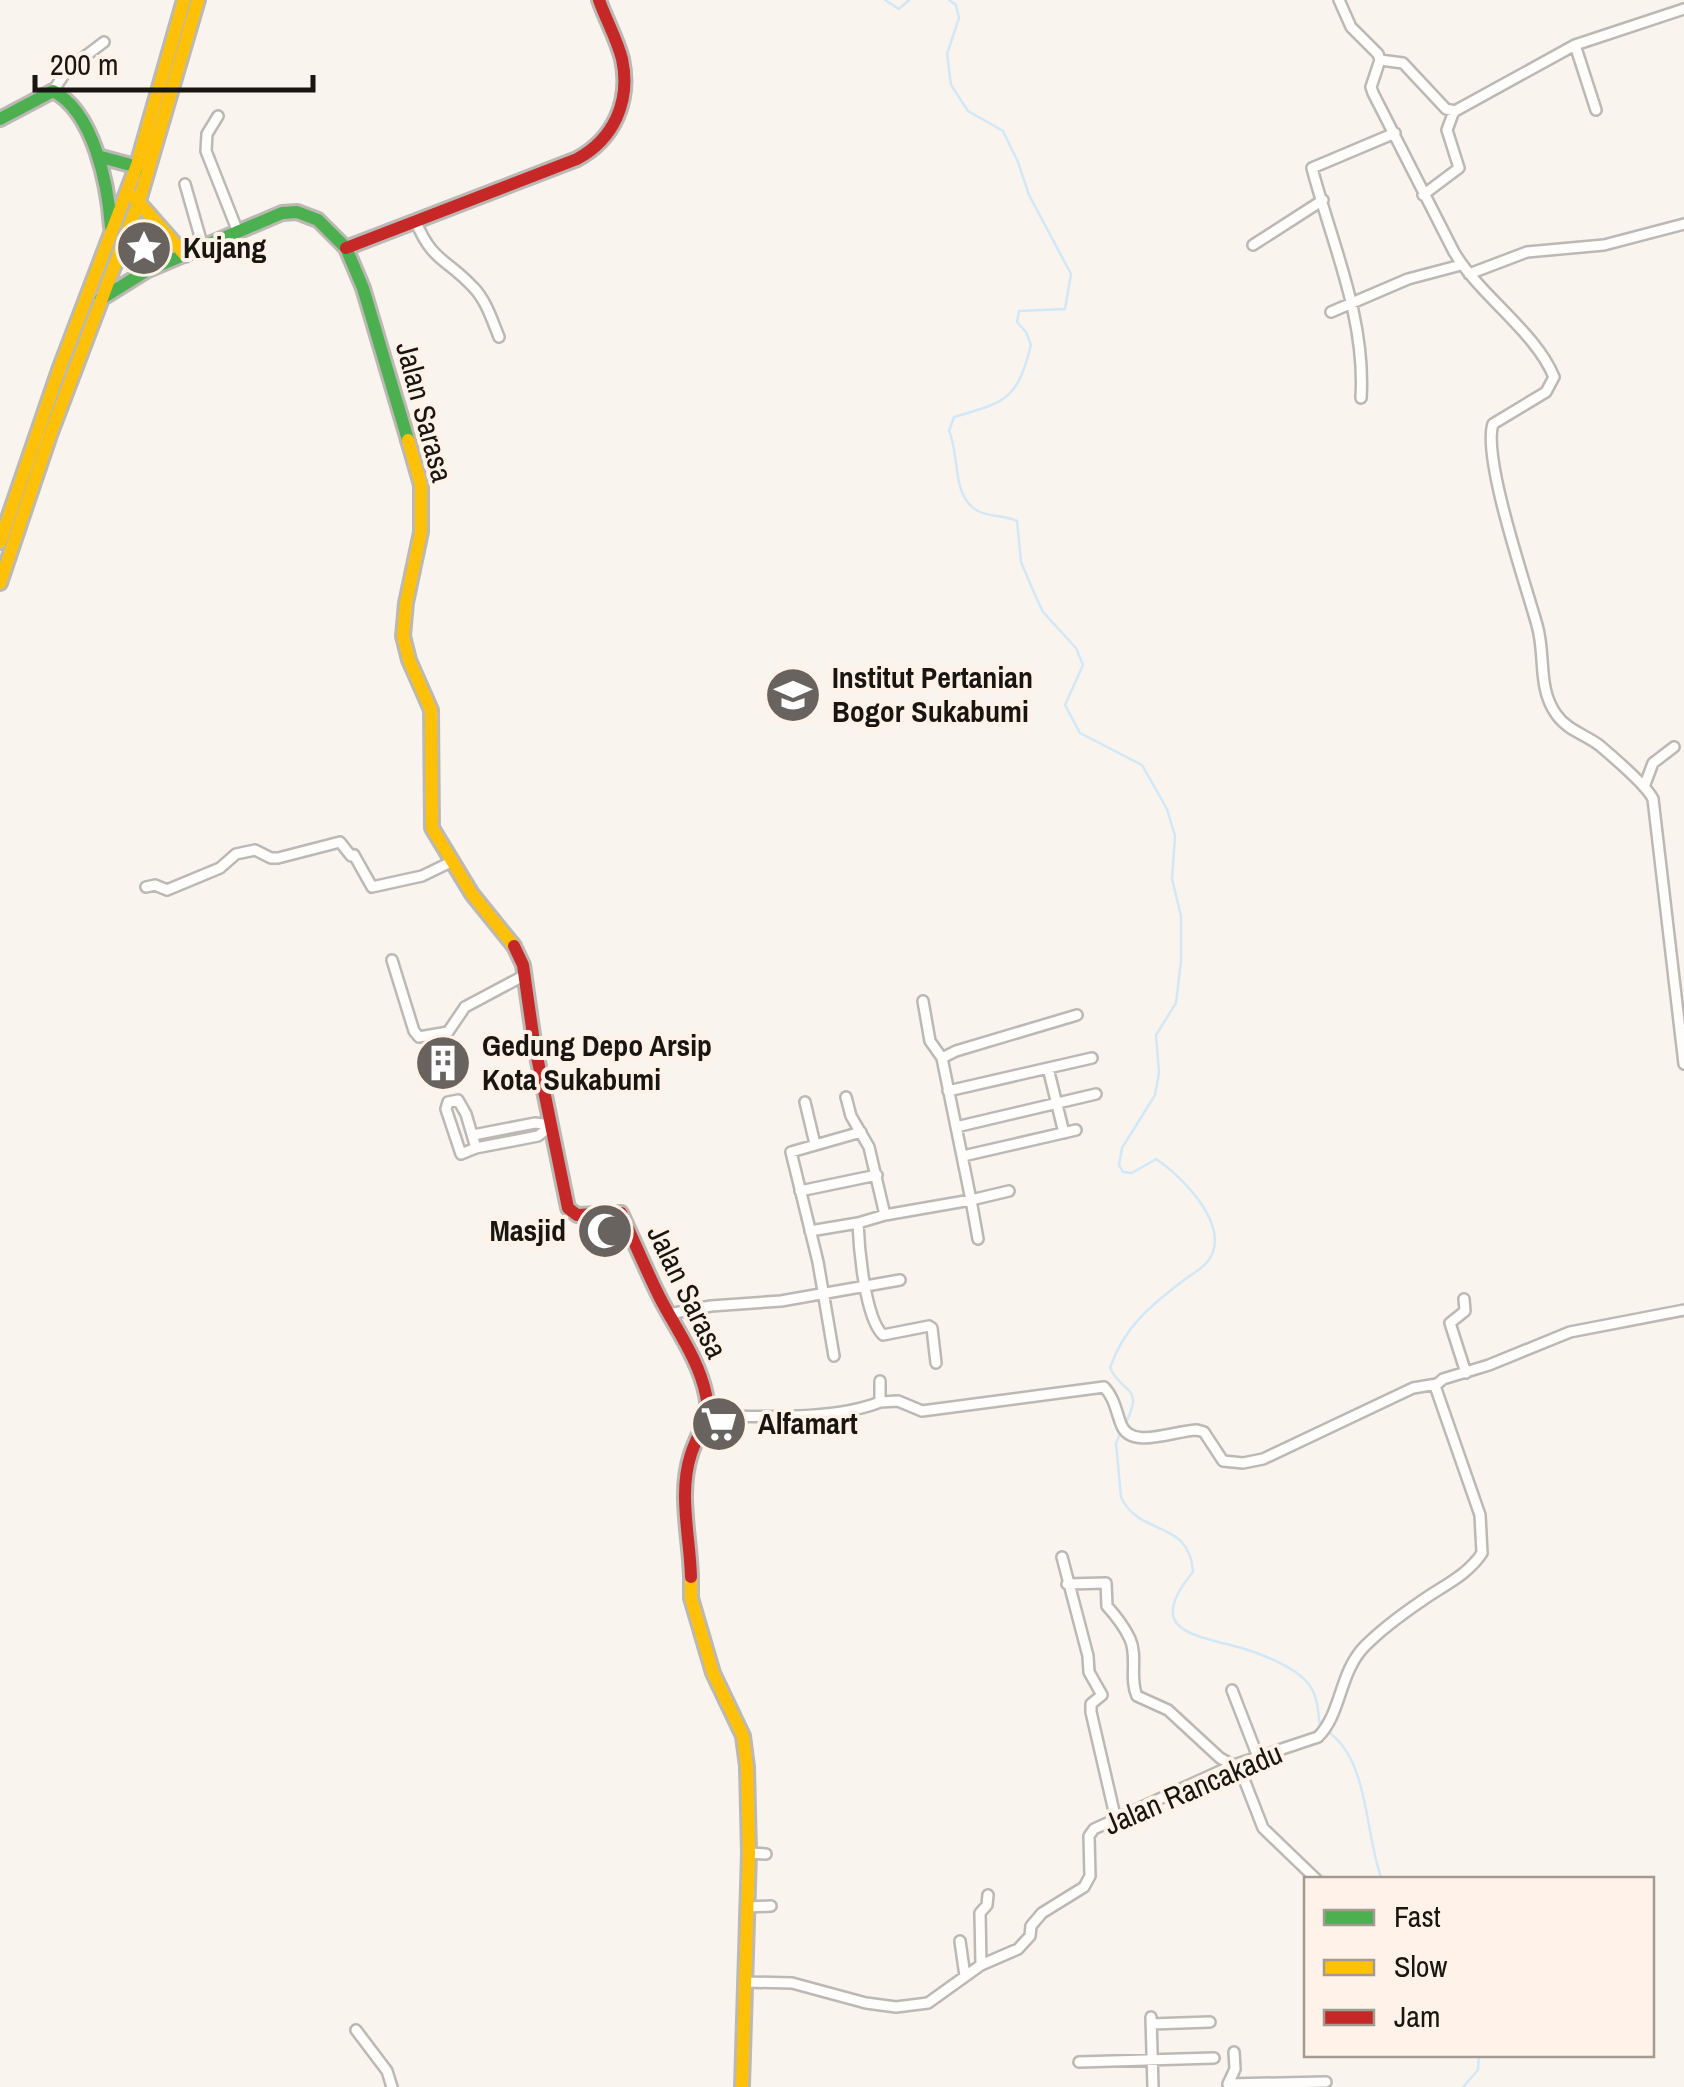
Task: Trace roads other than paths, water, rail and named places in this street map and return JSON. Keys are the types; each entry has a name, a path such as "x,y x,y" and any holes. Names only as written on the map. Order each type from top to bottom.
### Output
{"street":[{"path":"0,583 139,201 142,168 184,0"},
{"path":"0,542 111,230 142,168 198,0"},
{"path":"101,299 146,271 282,212 297,212 318,220 346,248 586,155 606,140 618,116 625,78 621,53 599,0"},
{"path":"1339,0 1351,27 1380,60 1403,63 1446,109 1455,110 1575,46 1684,8"},
{"path":"0,119 54,92 67,70 104,42"},
{"path":"1575,46 1596,110"},
{"path":"1380,60 1371,87 1422,195 1465,269 1554,377 1546,392 1493,424 1490,435 1513,542 1538,626 1548,702 1564,724 1599,746 1652,799 1684,1064"},
{"path":"54,92 66,99 101,157 108,181 111,230"},
{"path":"1422,195 1457,172 1459,163 1447,130 1455,110"},
{"path":"218,116 208,134 206,151 238,232"},
{"path":"1361,398 1362,349 1352,302 1312,170 1313,165 1395,133"},
{"path":"101,157 142,168"},
{"path":"185,184 203,247"},
{"path":"127,192 185,255"},
{"path":"1253,245 1322,200"},
{"path":"415,220 434,255 476,289 500,337"},
{"path":"1332,312 1408,279 1526,252 1604,246 1684,224"},
{"name":"Jalan Sarasa","path":"346,248 363,288 420,485 421,532 403,636 409,660 428,700 432,722 432,828 476,900 512,943 526,975 534,1042 570,1212 582,1216 620,1213 705,1386 706,1416"},
{"path":"1644,787 1653,763 1674,747"},
{"path":"146,887 155,885 167,890 220,868 236,854 255,850 271,858 340,842 350,856 354,855 372,888 422,876 451,862"},
{"path":"392,960 419,1037 448,1032 465,1006 526,975"},
{"path":"923,1001 930,1041 942,1058 978,1239"},
{"path":"942,1058 1077,1014"},
{"path":"948,1091 1092,1058"},
{"path":"1048,1068 1064,1133"},
{"path":"956,1127 1096,1094"},
{"path":"846,1097 850,1116 869,1146 885,1215"},
{"path":"476,1148 461,1102 448,1102 446,1109 460,1154 538,1136 552,1125"},
{"path":"804,1102 815,1144"},
{"path":"473,1135 536,1123 552,1125"},
{"path":"962,1156 1076,1130"},
{"path":"834,1356 791,1152 860,1132"},
{"path":"800,1191 877,1174"},
{"path":"810,1231 1009,1191"},
{"path":"858,1224 865,1286 879,1332 883,1335 929,1326 936,1363"},
{"path":"669,1314 711,1306 781,1302 900,1280"},
{"path":"1464,1299 1465,1311 1450,1321 1466,1373"},
{"path":"742,2087 748,1767 743,1736 713,1673 689,1585 690,1534 683,1488 684,1474 706,1416 794,1416 898,1401 922,1411 1104,1386 1114,1402 1121,1427 1130,1436 1142,1438 1197,1430 1204,1432 1223,1462 1243,1463 1271,1456 1414,1388 1437,1384 1570,1332 1684,1310"},
{"path":"880,1381 880,1402"},
{"name":"Jalan Rancakadu","path":"746,1982 792,1982 866,2003 907,2007 936,1999 981,1965 1018,1949 1042,1913 1084,1887 1090,1876 1091,1832 1231,1766 1318,1737 1327,1727 1346,1672 1364,1648 1422,1600 1454,1582 1482,1553 1480,1515 1435,1390 1437,1384"},
{"path":"1062,1557 1089,1672 1102,1695 1091,1704 1091,1712 1116,1820"},
{"path":"1067,1584 1106,1582 1107,1606 1118,1614 1130,1640 1137,1696 1168,1710 1244,1774 1256,1814 1272,1840 1314,1877"},
{"path":"1232,1690 1258,1756"},
{"path":"749,1853 766,1854"},
{"path":"981,1965 980,1912 987,1906 988,1895"},
{"path":"748,1907 772,1906"},
{"path":"960,1941 964,1976"},
{"path":"1153,2087 1151,2020 1210,2022"},
{"path":"356,2030 387,2072 392,2087"},
{"path":"1234,2052 1235,2069 1228,2085 1326,2082"},
{"path":"1078,2062 1214,2058"}],"waterway":[{"path":"885,0 899,9 909,0"},
{"path":"949,0 956,5 959,18 947,54 951,85 968,111 1003,131 1029,195 1071,274 1065,309 1019,311 1017,322 1031,345 1014,388 997,402 954,417 949,431 960,486 969,504 978,511 1017,521 1021,562 1035,595 1043,612 1076,648 1083,665 1065,705 1080,733 1142,765 1167,809 1175,836 1172,879 1181,916 1176,1003 1156,1035 1159,1073 1155,1095 1122,1148 1119,1165 1123,1172 1132,1173 1156,1159 1167,1167 1201,1204 1214,1233 1214,1248 1203,1266 1140,1318 1116,1354 1110,1368 1130,1392 1133,1403 1125,1425"},
{"path":"1121,1432 1116,1443 1121,1497 1129,1510 1174,1536 1190,1555 1193,1572 1179,1592 1174,1619 1194,1635 1253,1652 1294,1671 1313,1692 1320,1727"},
{"path":"1327,1731 1341,1744 1359,1778 1381,1877"},
{"path":"1463,2087 1478,2070 1479,2057"}],"place":[{"name":"Kujang","path":"144,248"},
{"name":"Institut Pertanian Bogor Sukabumi","path":"793,695"},
{"name":"Gedung Depo Arsip Kota Sukabumi","path":"443,1063"},
{"name":"Masjid","path":"605,1231"},
{"name":"Alfamart","path":"719,1424"}]}
